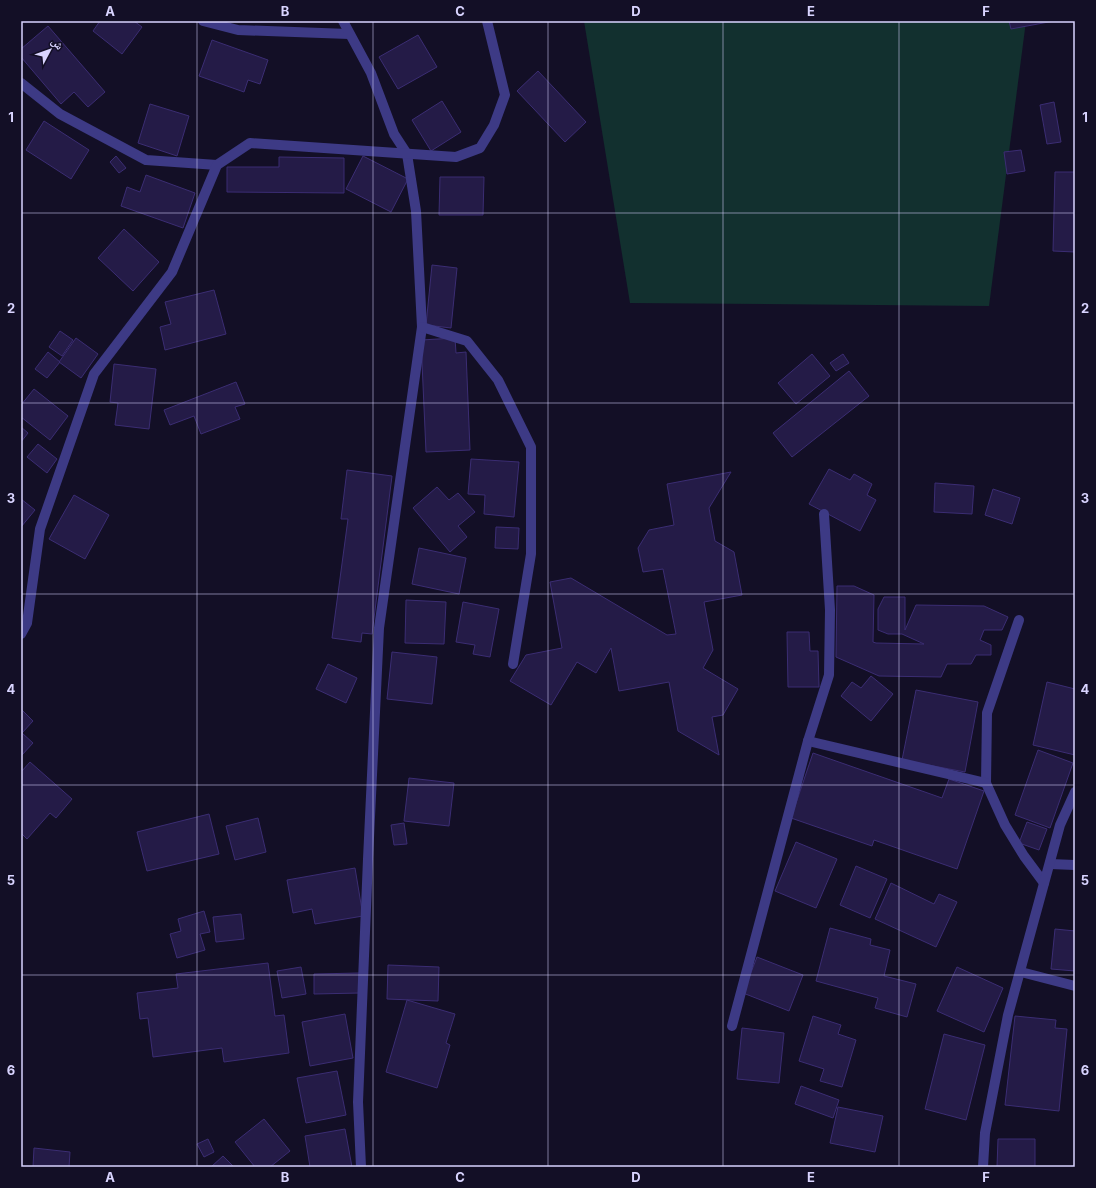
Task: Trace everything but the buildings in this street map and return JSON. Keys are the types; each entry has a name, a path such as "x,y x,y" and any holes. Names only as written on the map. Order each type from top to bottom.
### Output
{"street":[{"path":"203,21 238,30 349,34"},
{"path":"343,21 371,73 394,134 407,154 416,211 422,327 379,628 358,1102 361,1167"},
{"path":"21,634 27,623 40,529 94,374 172,272 217,165 250,143 456,157 480,148 494,125 505,95 487,21"},
{"path":"21,83 60,114 146,160 217,165"},
{"path":"422,327 467,341 498,380 531,447 531,554 513,664"},
{"path":"732,1026 808,741 829,676 830,610 824,514"},
{"path":"1019,620 987,713 986,783 1005,825 1024,856 1044,883"},
{"path":"808,741 986,783"},
{"path":"983,1167 985,1133 1008,1015 1021,972 1060,824 1075,792"},
{"path":"1050,864 1075,865"},
{"path":"1021,972 1075,986"}],"green space":[{"path":"584,21 1026,21 989,306 630,303"}]}
